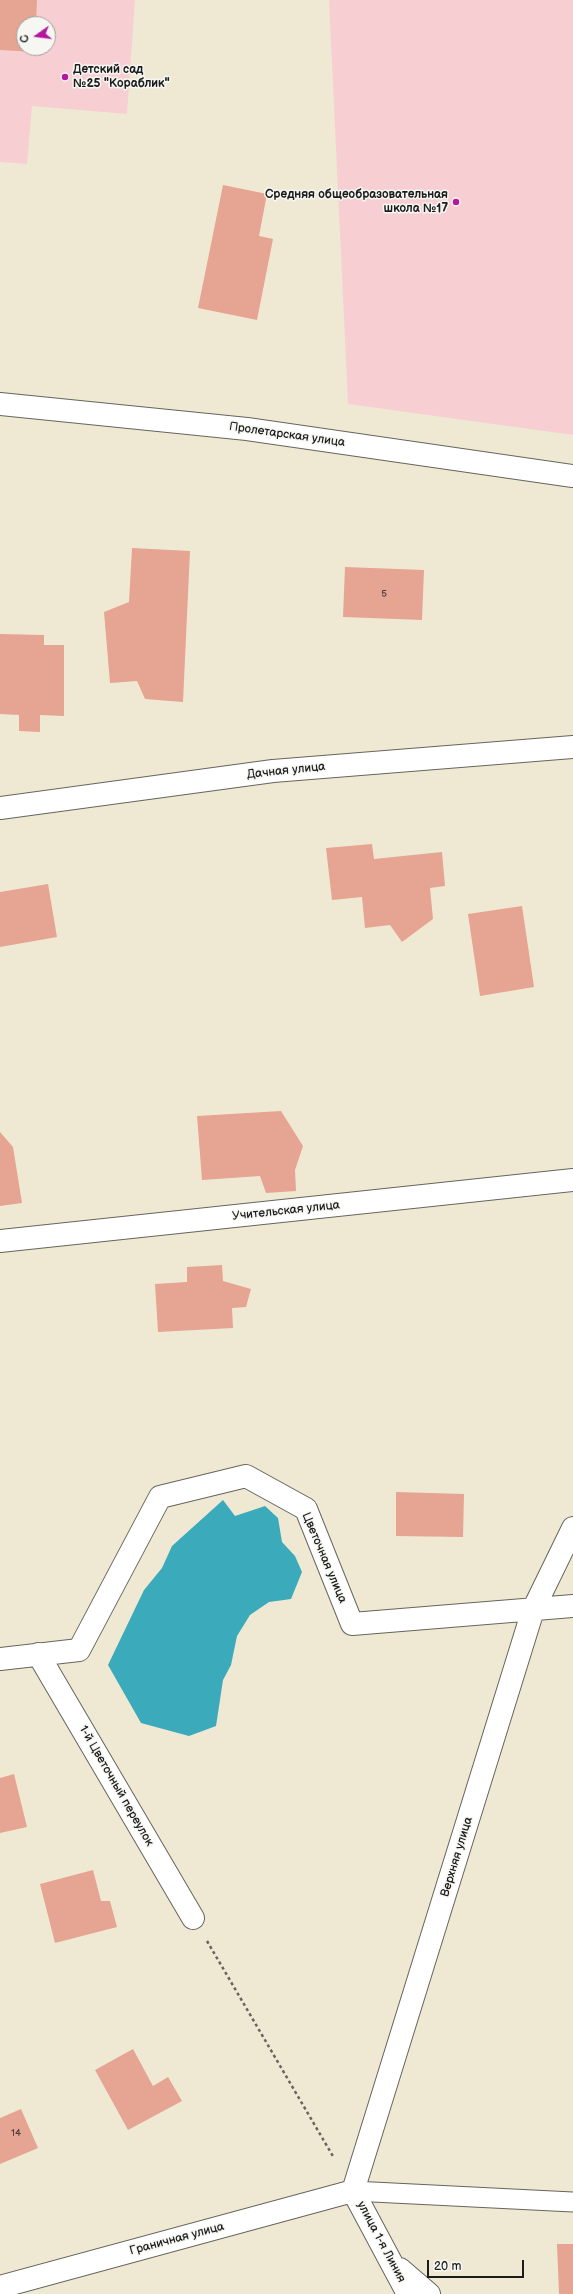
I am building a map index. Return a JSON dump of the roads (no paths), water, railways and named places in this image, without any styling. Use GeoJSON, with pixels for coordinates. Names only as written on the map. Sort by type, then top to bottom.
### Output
{"type":"FeatureCollection","features":[{"type":"Feature","properties":{"kind":"street","name":"Пролетарская улица"},"geometry":{"type":"LineString","coordinates":[[0,404],[247,429],[573,476]]}},
{"type":"Feature","properties":{"kind":"street","name":"Дачная улица"},"geometry":{"type":"LineString","coordinates":[[0,808],[274,771],[573,747]]}},
{"type":"Feature","properties":{"kind":"street","name":"Учительская улица"},"geometry":{"type":"LineString","coordinates":[[0,1241],[573,1180]]}},
{"type":"Feature","properties":{"kind":"street","name":"Цветочная улица"},"geometry":{"type":"LineString","coordinates":[[0,1659],[79,1650],[160,1497],[246,1476],[306,1509],[352,1624],[573,1606]]}},
{"type":"Feature","properties":{"kind":"street","name":"Верхняя улица"},"geometry":{"type":"LineString","coordinates":[[354,2191],[533,1610],[573,1528]]}},
{"type":"Feature","properties":{"kind":"street","name":"1-й Цветочный переулок"},"geometry":{"type":"LineString","coordinates":[[38,1654],[193,1918]]}},
{"type":"Feature","properties":{"kind":"street","name":"улица 1-я Линия"},"geometry":{"type":"LineString","coordinates":[[354,2191],[408,2294]]}},
{"type":"Feature","properties":{"kind":"street","name":"Граничная улица"},"geometry":{"type":"LineString","coordinates":[[0,2287],[354,2191]]}},
{"type":"Feature","properties":{"kind":"street"},"geometry":{"type":"LineString","coordinates":[[389,2258],[429,2294]]}},
{"type":"Feature","properties":{"kind":"lane"},"geometry":{"type":"LineString","coordinates":[[354,2191],[573,2202]]}},
{"type":"Feature","properties":{"kind":"water"},"geometry":{"type":"Polygon","coordinates":[[[223,1500],[235,1516],[265,1506],[278,1518],[282,1542],[295,1556],[302,1572],[291,1599],[269,1602],[250,1615],[237,1636],[231,1665],[223,1680],[216,1726],[189,1736],[141,1723],[108,1665],[144,1590],[162,1568],[172,1546],[223,1500]]]}},
{"type":"Feature","properties":{"kind":"place","name":"Детский сад №25 \"Кораблик\""},"geometry":{"type":"Point","coordinates":[65,77]}},
{"type":"Feature","properties":{"kind":"place","name":"Средняя общеобразовательная школа №17"},"geometry":{"type":"Point","coordinates":[456,202]}}]}
